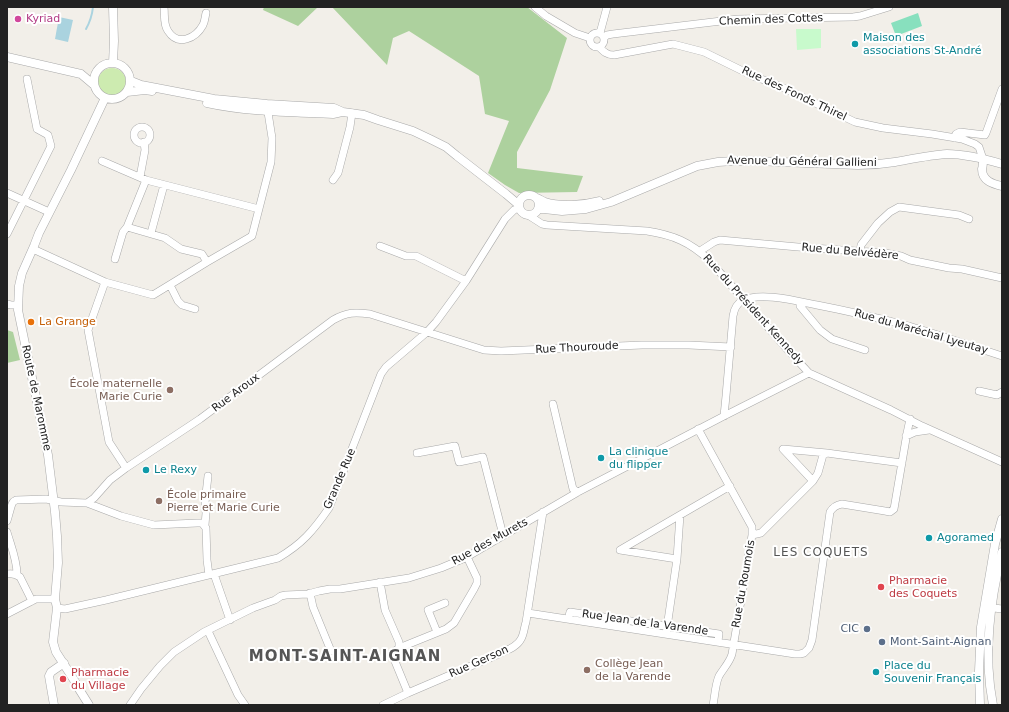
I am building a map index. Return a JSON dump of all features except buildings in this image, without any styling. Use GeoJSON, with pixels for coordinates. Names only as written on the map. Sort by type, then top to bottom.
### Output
{"type":"FeatureCollection","features":[{"type":"Feature","properties":{"kind":"street"},"geometry":{"type":"LineString","coordinates":[[113,7],[113,63]]}},
{"type":"Feature","properties":{"kind":"street"},"geometry":{"type":"LineString","coordinates":[[164,7],[167,31],[172,36],[181,40],[193,36],[198,31],[204,24],[206,13]]}},
{"type":"Feature","properties":{"kind":"street"},"geometry":{"type":"LineString","coordinates":[[535,7],[546,16],[575,33],[590,38]]}},
{"type":"Feature","properties":{"kind":"street"},"geometry":{"type":"LineString","coordinates":[[590,38],[590,42],[593,46],[599,47],[603,45],[604,42],[602,36],[607,7]]}},
{"type":"Feature","properties":{"kind":"street","name":"Chemin des Cottes"},"geometry":{"type":"LineString","coordinates":[[602,36],[738,19],[853,17],[889,7]]}},
{"type":"Feature","properties":{"kind":"street"},"geometry":{"type":"LineString","coordinates":[[590,38],[594,34],[602,36]]}},
{"type":"Feature","properties":{"kind":"street","name":"Rue des Fonds Thirel"},"geometry":{"type":"LineString","coordinates":[[599,47],[604,53],[610,55],[673,44],[704,52],[755,77],[774,83],[856,122],[883,128],[955,138],[970,142],[979,147],[983,159]]}},
{"type":"Feature","properties":{"kind":"street"},"geometry":{"type":"LineString","coordinates":[[7,57],[82,74],[97,71]]}},
{"type":"Feature","properties":{"kind":"street"},"geometry":{"type":"LineString","coordinates":[[82,74],[94,85],[98,93],[110,100],[120,98],[127,92],[131,81],[130,75],[123,66],[118,64],[113,63],[104,65],[97,71],[94,77],[94,85]]}},
{"type":"Feature","properties":{"kind":"street"},"geometry":{"type":"LineString","coordinates":[[7,234],[52,146],[48,135],[38,129],[27,79]]}},
{"type":"Feature","properties":{"kind":"street"},"geometry":{"type":"LineString","coordinates":[[131,81],[242,105],[333,114],[343,112],[352,113],[392,124],[446,147],[520,204],[522,212],[534,214],[538,202],[537,198],[527,195],[520,204]]}},
{"type":"Feature","properties":{"kind":"street"},"geometry":{"type":"LineString","coordinates":[[955,138],[956,134],[960,132],[983,135],[986,133],[1002,89]]}},
{"type":"Feature","properties":{"kind":"street"},"geometry":{"type":"LineString","coordinates":[[127,92],[145,90],[224,107],[242,105]]}},
{"type":"Feature","properties":{"kind":"street","name":"Route de Maromme"},"geometry":{"type":"LineString","coordinates":[[90,705],[56,652],[53,642],[57,608],[54,599],[58,567],[54,500],[47,449],[18,305],[20,278],[39,233],[105,98]]}},
{"type":"Feature","properties":{"kind":"street"},"geometry":{"type":"LineString","coordinates":[[33,249],[105,282],[154,295],[252,236],[270,172],[272,138],[268,107]]}},
{"type":"Feature","properties":{"kind":"street"},"geometry":{"type":"LineString","coordinates":[[333,180],[338,173],[350,127],[352,113]]}},
{"type":"Feature","properties":{"kind":"street"},"geometry":{"type":"LineString","coordinates":[[115,259],[123,232],[127,227],[143,179],[146,150],[144,142]]}},
{"type":"Feature","properties":{"kind":"street","name":"Avenue du Général Gallieni"},"geometry":{"type":"LineString","coordinates":[[537,198],[546,202],[557,204],[594,202],[607,199],[697,166],[718,162],[734,161],[858,165],[894,162],[943,154],[983,159],[1002,164]]}},
{"type":"Feature","properties":{"kind":"street"},"geometry":{"type":"LineString","coordinates":[[983,159],[983,172],[986,179],[992,183],[1002,186]]}},
{"type":"Feature","properties":{"kind":"street"},"geometry":{"type":"LineString","coordinates":[[102,161],[143,179],[259,209]]}},
{"type":"Feature","properties":{"kind":"street","name":"Avenue du Général Gallieni"},"geometry":{"type":"LineString","coordinates":[[534,214],[586,209],[611,202],[665,180],[675,174]]}},
{"type":"Feature","properties":{"kind":"street"},"geometry":{"type":"LineString","coordinates":[[151,233],[164,185]]}},
{"type":"Feature","properties":{"kind":"street"},"geometry":{"type":"LineString","coordinates":[[7,193],[49,212]]}},
{"type":"Feature","properties":{"kind":"street","name":"Grande Rue"},"geometry":{"type":"LineString","coordinates":[[57,608],[65,608],[100,601],[278,558],[298,545],[317,526],[329,508],[381,374],[386,367],[436,322],[466,281],[505,219],[520,204]]}},
{"type":"Feature","properties":{"kind":"street"},"geometry":{"type":"LineString","coordinates":[[860,252],[861,245],[878,223],[890,212],[899,208],[959,215],[969,218]]}},
{"type":"Feature","properties":{"kind":"street","name":"Rue du Président Kennedy"},"geometry":{"type":"LineString","coordinates":[[534,214],[542,224],[551,226],[647,231],[663,234],[689,244],[700,251],[709,260],[809,372],[910,419],[930,430],[1002,462]]}},
{"type":"Feature","properties":{"kind":"street"},"geometry":{"type":"LineString","coordinates":[[127,227],[165,238],[181,249],[202,254],[207,262]]}},
{"type":"Feature","properties":{"kind":"street","name":"Rue du Belvédère"},"geometry":{"type":"LineString","coordinates":[[700,251],[720,240],[884,253],[901,256],[910,260],[1002,278]]}},
{"type":"Feature","properties":{"kind":"street"},"geometry":{"type":"LineString","coordinates":[[380,246],[406,256],[416,256],[466,281]]}},
{"type":"Feature","properties":{"kind":"street"},"geometry":{"type":"LineString","coordinates":[[105,282],[88,330],[109,442],[126,468]]}},
{"type":"Feature","properties":{"kind":"street"},"geometry":{"type":"LineString","coordinates":[[170,285],[178,301],[182,305],[195,309]]}},
{"type":"Feature","properties":{"kind":"street","name":"Rue du Maréchal Lyeutay"},"geometry":{"type":"LineString","coordinates":[[744,300],[757,296],[764,296],[856,313],[910,327],[1002,356]]}},
{"type":"Feature","properties":{"kind":"street"},"geometry":{"type":"LineString","coordinates":[[724,416],[732,322],[735,306],[740,301],[744,300]]}},
{"type":"Feature","properties":{"kind":"street"},"geometry":{"type":"LineString","coordinates":[[800,302],[800,306],[820,330],[832,339],[865,350]]}},
{"type":"Feature","properties":{"kind":"street"},"geometry":{"type":"LineString","coordinates":[[7,304],[18,305]]}},
{"type":"Feature","properties":{"kind":"street","name":"Rue Aroux"},"geometry":{"type":"LineString","coordinates":[[87,503],[94,498],[110,480],[126,468],[200,419],[340,316],[347,313],[370,314],[426,332]]}},
{"type":"Feature","properties":{"kind":"street","name":"Rue Thouroude"},"geometry":{"type":"LineString","coordinates":[[426,332],[484,350],[501,351],[642,345],[731,347]]}},
{"type":"Feature","properties":{"kind":"street","name":"Rue des Murets"},"geometry":{"type":"LineString","coordinates":[[130,705],[140,689],[174,652],[196,637],[253,608],[286,595],[308,594],[330,589],[340,589],[409,578],[441,568],[467,557],[578,492],[809,372]]}},
{"type":"Feature","properties":{"kind":"street"},"geometry":{"type":"LineString","coordinates":[[979,391],[997,395],[1002,392]]}},
{"type":"Feature","properties":{"kind":"street"},"geometry":{"type":"LineString","coordinates":[[553,404],[573,489],[578,492]]}},
{"type":"Feature","properties":{"kind":"street"},"geometry":{"type":"LineString","coordinates":[[813,481],[783,449],[902,463],[910,419]]}},
{"type":"Feature","properties":{"kind":"street"},"geometry":{"type":"LineString","coordinates":[[698,429],[752,527],[752,535]]}},
{"type":"Feature","properties":{"kind":"street"},"geometry":{"type":"LineString","coordinates":[[906,436],[915,432],[930,430]]}},
{"type":"Feature","properties":{"kind":"street"},"geometry":{"type":"LineString","coordinates":[[417,452],[455,446],[459,462],[483,456],[503,535]]}},
{"type":"Feature","properties":{"kind":"street","name":"Rue du Roumois"},"geometry":{"type":"LineString","coordinates":[[713,705],[716,684],[732,657],[752,535],[761,533],[813,481],[818,473],[823,455],[827,453]]}},
{"type":"Feature","properties":{"kind":"street","name":"Rue Jean de la Varende"},"geometry":{"type":"LineString","coordinates":[[528,613],[666,630],[718,642],[800,654],[809,648],[812,640],[830,512],[835,506],[842,504],[890,512],[894,509],[902,463]]}},
{"type":"Feature","properties":{"kind":"street"},"geometry":{"type":"LineString","coordinates":[[208,476],[205,525],[207,560],[211,575],[230,620]]}},
{"type":"Feature","properties":{"kind":"street"},"geometry":{"type":"LineString","coordinates":[[677,559],[620,550],[730,486]]}},
{"type":"Feature","properties":{"kind":"street"},"geometry":{"type":"LineString","coordinates":[[7,521],[11,513],[12,504],[16,500],[46,499],[61,502],[87,503],[121,516],[154,525],[197,523],[202,523],[205,525]]}},
{"type":"Feature","properties":{"kind":"street","name":"Rue Gerson"},"geometry":{"type":"LineString","coordinates":[[383,705],[518,644],[522,638],[528,613],[543,512]]}},
{"type":"Feature","properties":{"kind":"street"},"geometry":{"type":"LineString","coordinates":[[666,630],[677,559],[680,515]]}},
{"type":"Feature","properties":{"kind":"street"},"geometry":{"type":"LineString","coordinates":[[993,705],[989,686],[988,607],[995,544],[1002,519]]}},
{"type":"Feature","properties":{"kind":"street"},"geometry":{"type":"LineString","coordinates":[[7,532],[14,554],[17,574],[32,601]]}},
{"type":"Feature","properties":{"kind":"street"},"geometry":{"type":"LineString","coordinates":[[980,705],[979,671],[981,627],[996,580],[1002,552]]}},
{"type":"Feature","properties":{"kind":"street"},"geometry":{"type":"LineString","coordinates":[[408,693],[392,653],[399,648],[446,629],[454,624],[477,583],[477,578],[467,557]]}},
{"type":"Feature","properties":{"kind":"street"},"geometry":{"type":"LineString","coordinates":[[7,574],[17,574]]}},
{"type":"Feature","properties":{"kind":"street"},"geometry":{"type":"LineString","coordinates":[[380,582],[385,610],[399,642],[399,648]]}},
{"type":"Feature","properties":{"kind":"street"},"geometry":{"type":"LineString","coordinates":[[310,593],[313,607],[331,651]]}},
{"type":"Feature","properties":{"kind":"street"},"geometry":{"type":"LineString","coordinates":[[7,614],[36,599],[54,599]]}},
{"type":"Feature","properties":{"kind":"street"},"geometry":{"type":"LineString","coordinates":[[437,632],[428,610],[445,603]]}},
{"type":"Feature","properties":{"kind":"street"},"geometry":{"type":"LineString","coordinates":[[988,607],[1002,609]]}},
{"type":"Feature","properties":{"kind":"street"},"geometry":{"type":"LineString","coordinates":[[208,631],[238,696],[245,705]]}},
{"type":"Feature","properties":{"kind":"street"},"geometry":{"type":"LineString","coordinates":[[54,705],[49,676],[52,670],[64,663]]}},
{"type":"Feature","properties":{"kind":"green space"},"geometry":{"type":"Polygon","coordinates":[[[264,7],[318,7],[298,26],[263,10],[264,7]]]}},
{"type":"Feature","properties":{"kind":"green space"},"geometry":{"type":"Polygon","coordinates":[[[332,7],[527,7],[567,38],[550,90],[517,152],[517,168],[583,176],[577,192],[519,193],[488,173],[509,121],[485,114],[479,76],[409,31],[393,38],[387,65],[332,7]]]}},
{"type":"Feature","properties":{"kind":"green space"},"geometry":{"type":"Polygon","coordinates":[[[918,13],[922,26],[896,36],[891,23],[918,13]]]}},
{"type":"Feature","properties":{"kind":"green space"},"geometry":{"type":"Polygon","coordinates":[[[796,29],[821,29],[821,48],[797,50],[796,29]]]}},
{"type":"Feature","properties":{"kind":"green space"},"geometry":{"type":"Polygon","coordinates":[[[112,68],[122,72],[126,82],[122,92],[112,96],[102,92],[98,82],[102,72],[112,68]]]}},
{"type":"Feature","properties":{"kind":"green space"},"geometry":{"type":"Polygon","coordinates":[[[7,330],[13,332],[20,360],[7,363],[7,330]]]}},
{"type":"Feature","properties":{"kind":"water"},"geometry":{"type":"Polygon","coordinates":[[[59,17],[73,20],[68,42],[55,39],[59,17]]]}},
{"type":"Feature","properties":{"kind":"waterway"},"geometry":{"type":"LineString","coordinates":[[86,29],[91,19],[93,7]]}},
{"type":"Feature","properties":{"kind":"place","name":"Kyriad"},"geometry":{"type":"Point","coordinates":[18,19]}},
{"type":"Feature","properties":{"kind":"place","name":"Maison des associations St-André"},"geometry":{"type":"Point","coordinates":[855,44]}},
{"type":"Feature","properties":{"kind":"place","name":"La Grange"},"geometry":{"type":"Point","coordinates":[31,322]}},
{"type":"Feature","properties":{"kind":"place","name":"École maternelle Marie Curie"},"geometry":{"type":"Point","coordinates":[170,390]}},
{"type":"Feature","properties":{"kind":"place","name":"La clinique du flipper"},"geometry":{"type":"Point","coordinates":[601,458]}},
{"type":"Feature","properties":{"kind":"place","name":"Le Rexy"},"geometry":{"type":"Point","coordinates":[146,470]}},
{"type":"Feature","properties":{"kind":"place","name":"École primaire Pierre et Marie Curie"},"geometry":{"type":"Point","coordinates":[159,501]}},
{"type":"Feature","properties":{"kind":"place","name":"Agoramed"},"geometry":{"type":"Point","coordinates":[929,538]}},
{"type":"Feature","properties":{"kind":"place","name":"Pharmacie des Coquets"},"geometry":{"type":"Point","coordinates":[881,587]}},
{"type":"Feature","properties":{"kind":"place","name":"CIC"},"geometry":{"type":"Point","coordinates":[867,629]}},
{"type":"Feature","properties":{"kind":"place","name":"Mont-Saint-Aignan"},"geometry":{"type":"Point","coordinates":[882,642]}},
{"type":"Feature","properties":{"kind":"place","name":"Collège Jean de la Varende"},"geometry":{"type":"Point","coordinates":[587,670]}},
{"type":"Feature","properties":{"kind":"place","name":"Place du Souvenir Français"},"geometry":{"type":"Point","coordinates":[876,672]}},
{"type":"Feature","properties":{"kind":"place","name":"Pharmacie du Village"},"geometry":{"type":"Point","coordinates":[63,679]}},
{"type":"Feature","properties":{"kind":"district","name":"LES COQUETS"},"geometry":{"type":"Point","coordinates":[821,553]}},
{"type":"Feature","properties":{"kind":"district","name":"MONT-SAINT-AIGNAN"},"geometry":{"type":"Point","coordinates":[345,657]}}]}
